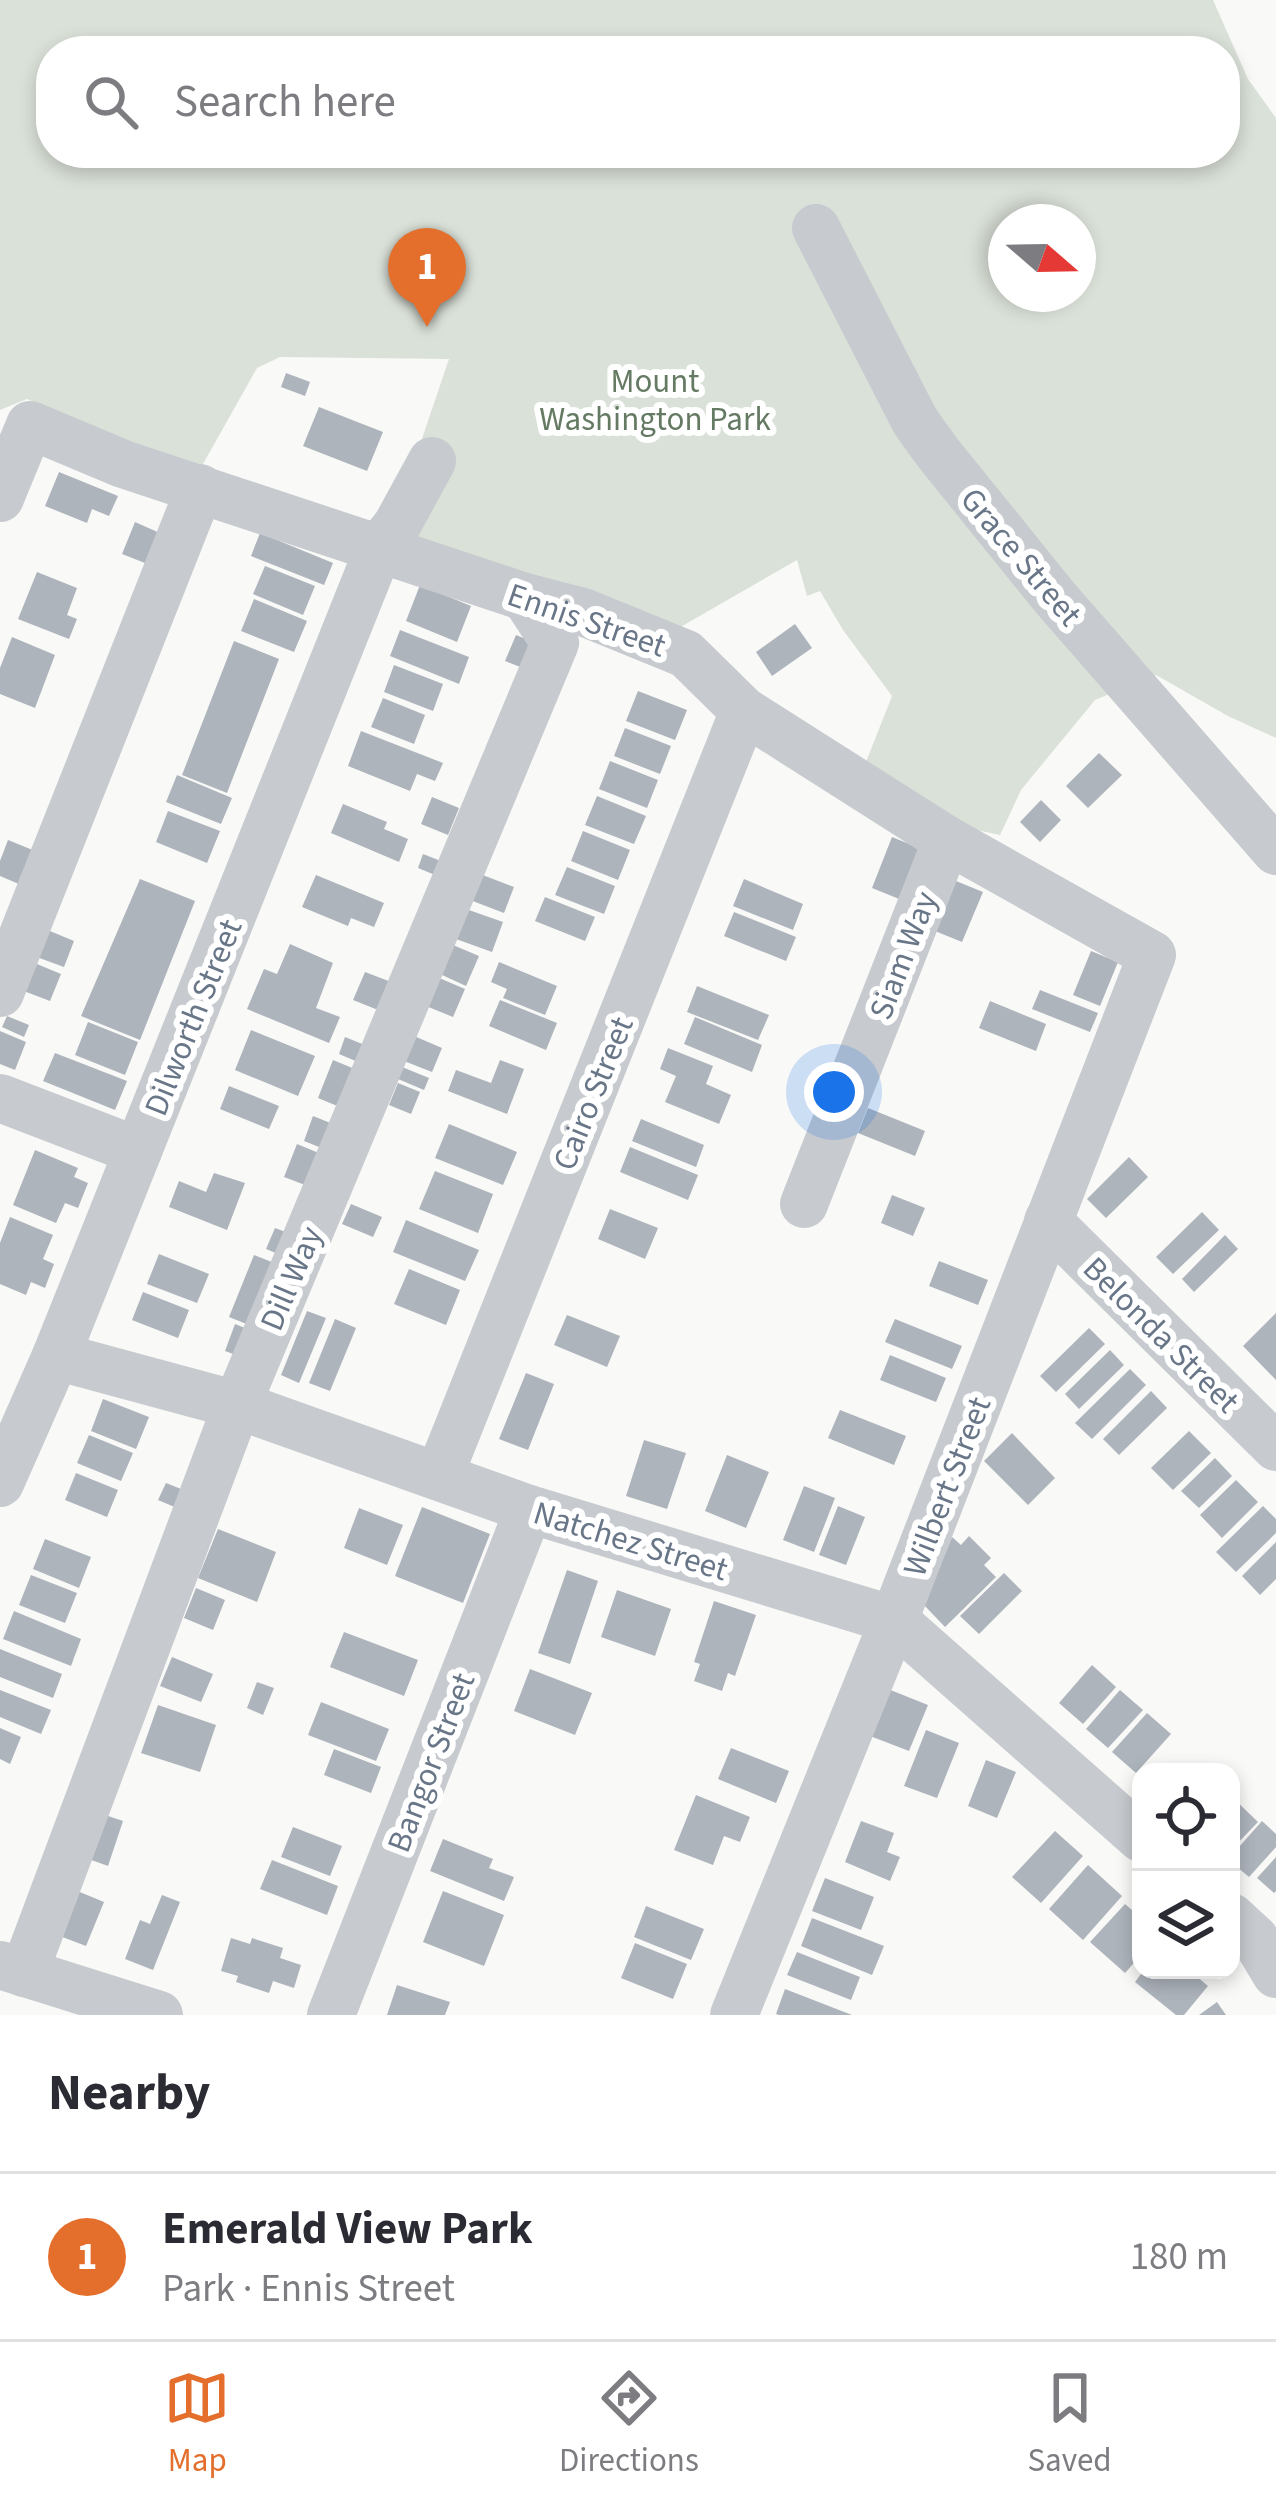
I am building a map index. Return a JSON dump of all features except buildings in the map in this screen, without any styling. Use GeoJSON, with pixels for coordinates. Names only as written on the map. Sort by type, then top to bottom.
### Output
{"type":"FeatureCollection","features":[{"type":"Feature","properties":{"kind":"street","name":"Grace Street"},"geometry":{"type":"LineString","coordinates":[[816,228],[915,422],[1056,599],[1276,850]]}},
{"type":"Feature","properties":{"kind":"street","name":"Ennis Street"},"geometry":{"type":"LineString","coordinates":[[0,498],[30,425],[123,464],[583,612],[686,655],[744,711],[946,840],[1151,955]]}},
{"type":"Feature","properties":{"kind":"street","name":"Dilworth Street"},"geometry":{"type":"LineString","coordinates":[[0,1483],[56,1356],[379,548],[432,461]]}},
{"type":"Feature","properties":{"kind":"street"},"geometry":{"type":"LineString","coordinates":[[0,993],[200,488]]}},
{"type":"Feature","properties":{"kind":"street","name":"Dill Way"},"geometry":{"type":"LineString","coordinates":[[12,1969],[237,1405],[555,644],[525,596]]}},
{"type":"Feature","properties":{"kind":"street","name":"Cairo Street"},"geometry":{"type":"LineString","coordinates":[[439,1476],[744,711]]}},
{"type":"Feature","properties":{"kind":"street","name":"Siam Way"},"geometry":{"type":"LineString","coordinates":[[804,1204],[946,840]]}},
{"type":"Feature","properties":{"kind":"street","name":"Wilbert Street"},"geometry":{"type":"LineString","coordinates":[[734,2015],[894,1620],[1151,955]]}},
{"type":"Feature","properties":{"kind":"street"},"geometry":{"type":"LineString","coordinates":[[0,1098],[138,1151]]}},
{"type":"Feature","properties":{"kind":"street","name":"Belonda Street"},"geometry":{"type":"LineString","coordinates":[[1048,1220],[1276,1447]]}},
{"type":"Feature","properties":{"kind":"street","name":"Natchez Street"},"geometry":{"type":"LineString","coordinates":[[56,1356],[237,1405],[529,1509],[894,1620],[1132,1830]]}},
{"type":"Feature","properties":{"kind":"street","name":"Bangor Street"},"geometry":{"type":"LineString","coordinates":[[331,2015],[529,1509]]}},
{"type":"Feature","properties":{"kind":"street"},"geometry":{"type":"LineString","coordinates":[[1240,1925],[1255,1939],[1276,1974]]}},
{"type":"Feature","properties":{"kind":"street"},"geometry":{"type":"LineString","coordinates":[[12,1969],[159,2015]]}},
{"type":"Feature","properties":{"kind":"green space","name":"Mount Washington Park"},"geometry":{"type":"Polygon","coordinates":[[[0,0],[1213,0],[1229,36],[36,36],[36,168],[1240,168],[1240,61],[1276,118],[1276,738],[1156,675],[1095,700],[1021,790],[1000,835],[953,825],[864,767],[892,696],[820,591],[807,596],[797,560],[670,633],[391,530],[449,359],[280,357],[257,368],[199,471],[27,399],[0,410],[0,0]]]}},
{"type":"Feature","properties":{"kind":"place","name":"Emerald View Park"},"geometry":{"type":"Point","coordinates":[427,327]}}]}
